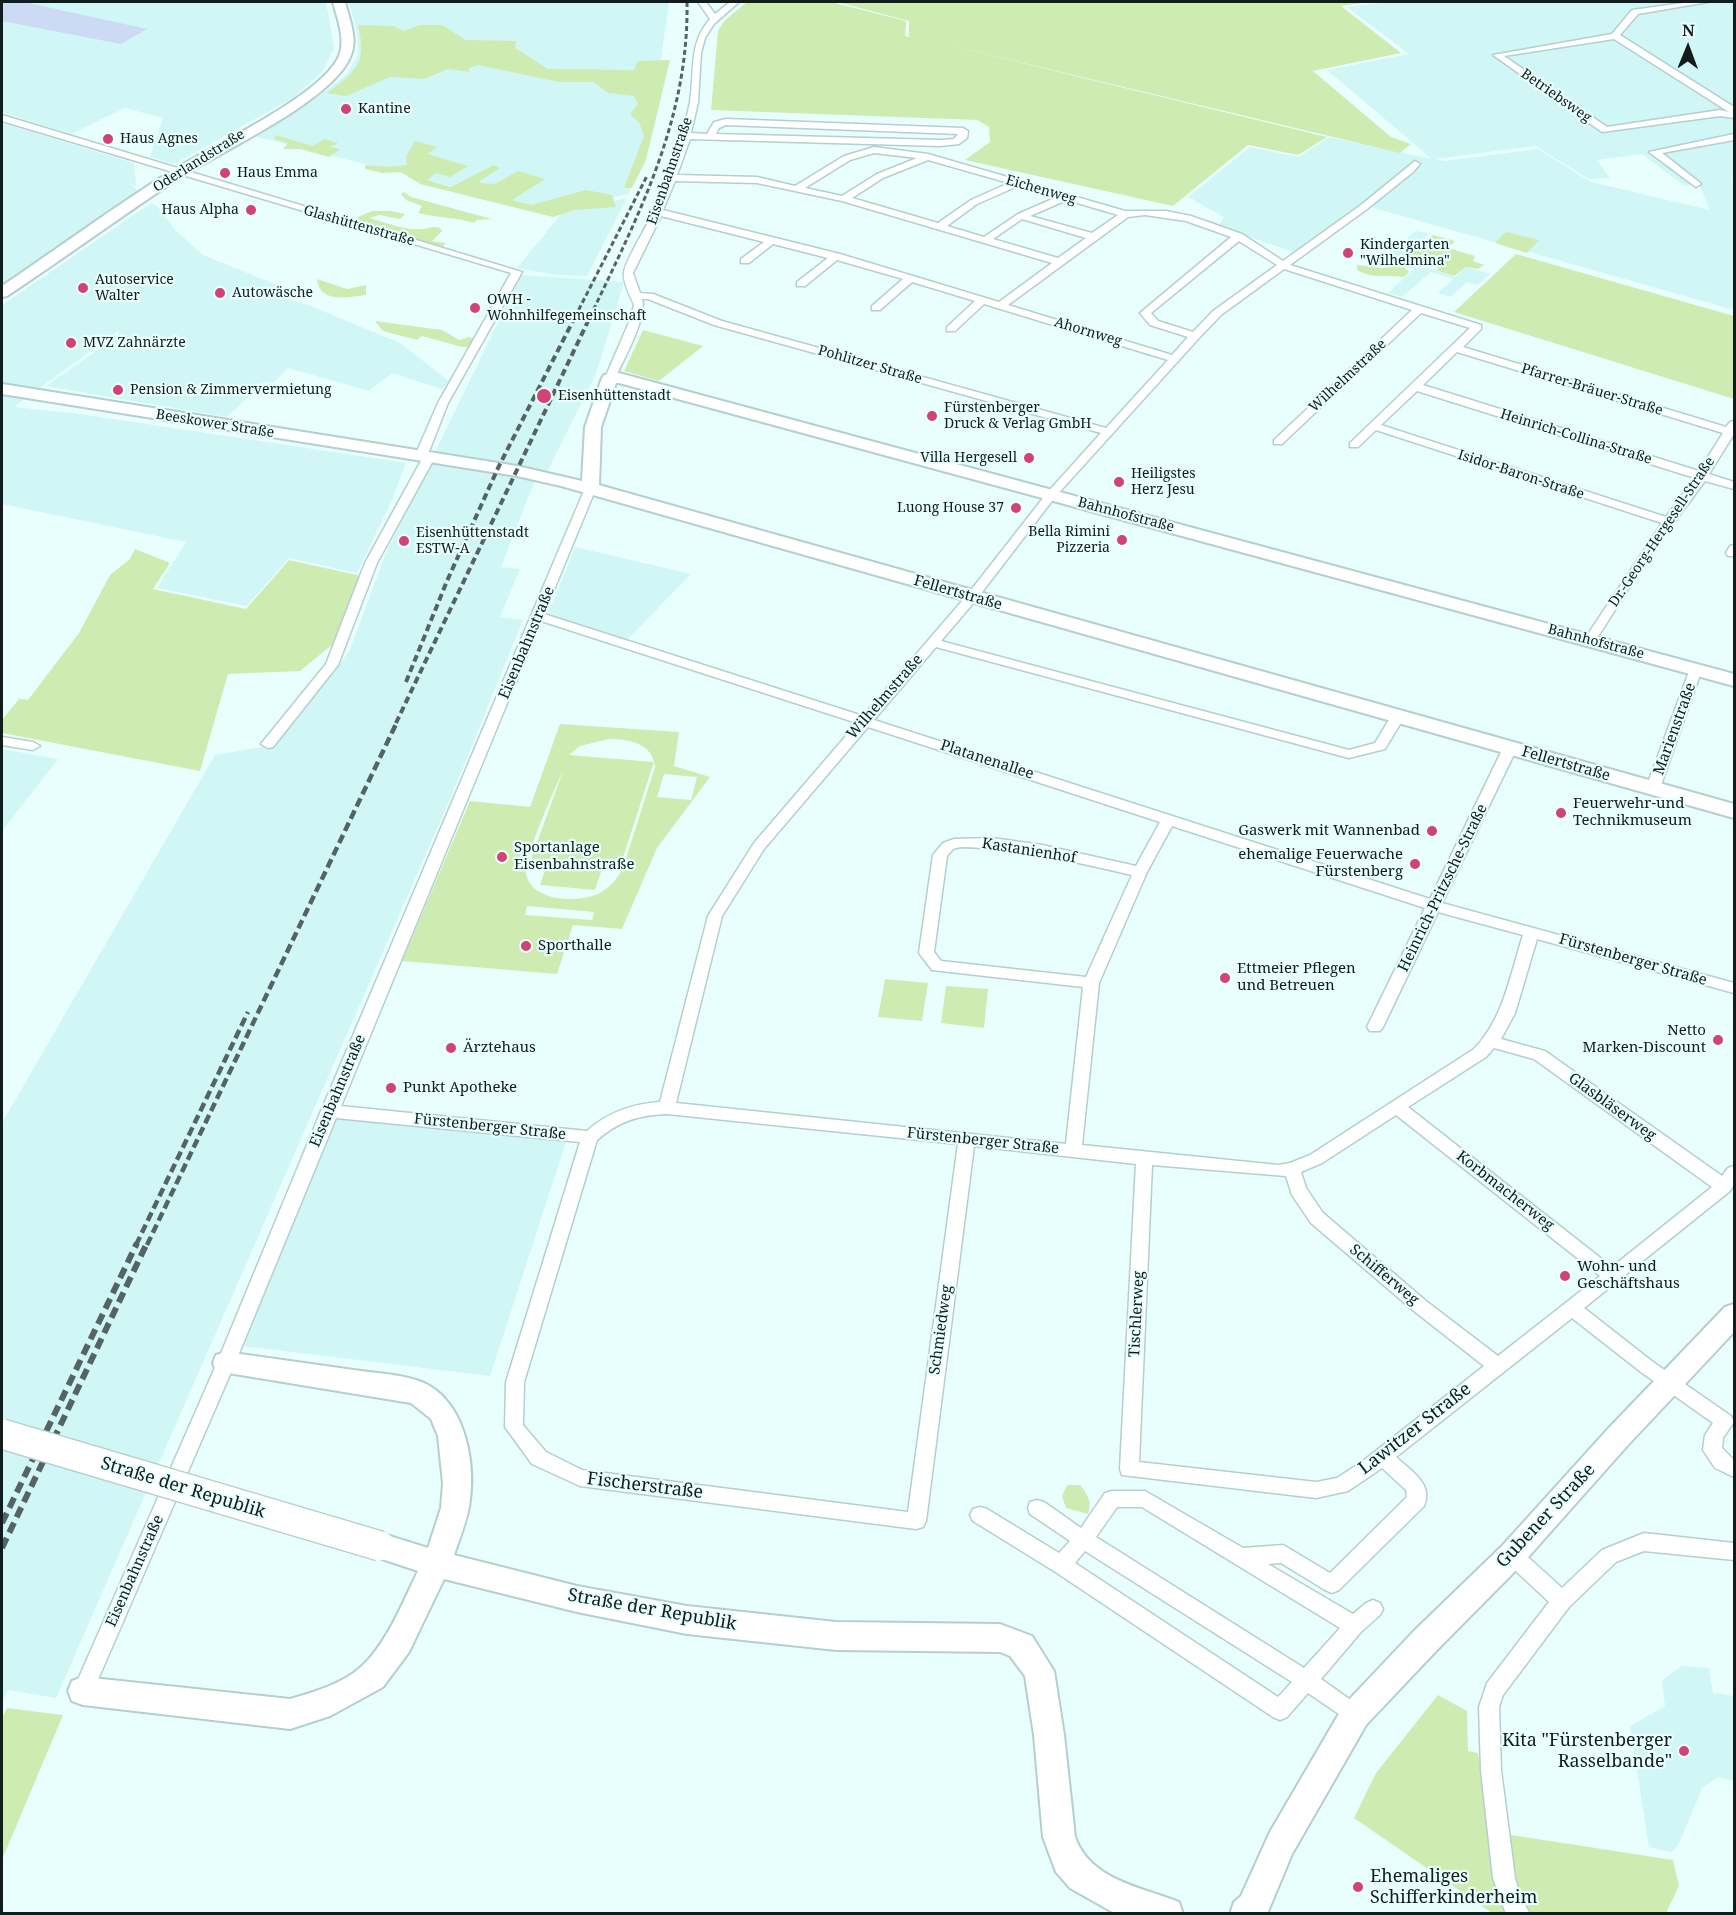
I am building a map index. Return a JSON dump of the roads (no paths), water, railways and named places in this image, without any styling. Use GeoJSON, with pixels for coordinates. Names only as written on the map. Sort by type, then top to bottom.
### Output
{"type":"FeatureCollection","features":[{"type":"Feature","properties":{"kind":"street","name":"Oderlandstraße"},"geometry":{"type":"LineString","coordinates":[[2,293],[179,172],[306,98],[327,81],[345,56],[348,41],[339,2]]}},
{"type":"Feature","properties":{"kind":"street"},"geometry":{"type":"LineString","coordinates":[[702,2],[714,19]]}},
{"type":"Feature","properties":{"kind":"street","name":"Eisenbahnstraße"},"geometry":{"type":"LineString","coordinates":[[610,378],[635,320],[639,305],[634,296],[628,273],[658,212],[685,136],[694,101],[700,41],[714,19],[735,2]]}},
{"type":"Feature","properties":{"kind":"street"},"geometry":{"type":"LineString","coordinates":[[1615,36],[1635,12],[1704,2]]}},
{"type":"Feature","properties":{"kind":"street","name":"Betriebsweg"},"geometry":{"type":"LineString","coordinates":[[1615,36],[1734,113],[1720,113],[1605,130],[1497,55],[1615,36]]}},
{"type":"Feature","properties":{"kind":"street","name":"Glashüttenstraße"},"geometry":{"type":"LineString","coordinates":[[2,118],[517,272],[509,291],[443,403],[425,457]]}},
{"type":"Feature","properties":{"kind":"street"},"geometry":{"type":"LineString","coordinates":[[685,136],[711,137],[815,140],[940,143],[956,142],[962,138],[963,131],[717,123],[711,137]]}},
{"type":"Feature","properties":{"kind":"street"},"geometry":{"type":"LineString","coordinates":[[815,140],[818,125]]}},
{"type":"Feature","properties":{"kind":"street"},"geometry":{"type":"LineString","coordinates":[[1696,184],[1654,152],[1734,137]]}},
{"type":"Feature","properties":{"kind":"street","name":"Eichenweg"},"geometry":{"type":"LineString","coordinates":[[796,189],[847,158],[874,150],[928,157],[1125,214],[1157,212],[1239,236],[1265,250],[1284,266]]}},
{"type":"Feature","properties":{"kind":"street"},"geometry":{"type":"LineString","coordinates":[[844,199],[880,176],[928,157]]}},
{"type":"Feature","properties":{"kind":"street","name":"Wilhelmstraße"},"geometry":{"type":"LineString","coordinates":[[667,1108],[715,916],[759,846],[972,597],[1051,495],[1194,336],[1217,314],[1364,207],[1415,164]]}},
{"type":"Feature","properties":{"kind":"street"},"geometry":{"type":"LineString","coordinates":[[670,180],[757,180],[844,199],[1060,262]]}},
{"type":"Feature","properties":{"kind":"street"},"geometry":{"type":"LineString","coordinates":[[940,226],[974,202],[1017,183]]}},
{"type":"Feature","properties":{"kind":"street"},"geometry":{"type":"LineString","coordinates":[[986,240],[1021,216],[1066,196]]}},
{"type":"Feature","properties":{"kind":"street","name":"Ahornweg"},"geometry":{"type":"LineString","coordinates":[[658,212],[836,256],[1176,358]]}},
{"type":"Feature","properties":{"kind":"street"},"geometry":{"type":"LineString","coordinates":[[1000,305],[1125,214]]}},
{"type":"Feature","properties":{"kind":"street"},"geometry":{"type":"LineString","coordinates":[[1021,216],[1094,237]]}},
{"type":"Feature","properties":{"kind":"street"},"geometry":{"type":"LineString","coordinates":[[1194,336],[1154,323],[1145,313],[1239,236]]}},
{"type":"Feature","properties":{"kind":"street"},"geometry":{"type":"LineString","coordinates":[[745,261],[772,240]]}},
{"type":"Feature","properties":{"kind":"street"},"geometry":{"type":"LineString","coordinates":[[801,284],[836,256]]}},
{"type":"Feature","properties":{"kind":"street"},"geometry":{"type":"LineString","coordinates":[[1284,266],[1477,327],[1354,445]]}},
{"type":"Feature","properties":{"kind":"street"},"geometry":{"type":"LineString","coordinates":[[876,308],[911,278]]}},
{"type":"Feature","properties":{"kind":"street","name":"Pohlitzer Straße"},"geometry":{"type":"LineString","coordinates":[[634,296],[649,296],[718,322],[1108,432]]}},
{"type":"Feature","properties":{"kind":"street"},"geometry":{"type":"LineString","coordinates":[[951,329],[983,300]]}},
{"type":"Feature","properties":{"kind":"street","name":"Wilhelmstraße"},"geometry":{"type":"LineString","coordinates":[[1278,442],[1418,310]]}},
{"type":"Feature","properties":{"kind":"street","name":"Pfarrer-Bräuer-Straße"},"geometry":{"type":"LineString","coordinates":[[1455,348],[1732,428]]}},
{"type":"Feature","properties":{"kind":"street"},"geometry":{"type":"LineString","coordinates":[[591,480],[593,427],[610,378]]}},
{"type":"Feature","properties":{"kind":"street","name":"Bahnhofstraße"},"geometry":{"type":"LineString","coordinates":[[610,378],[631,380],[1734,680]]}},
{"type":"Feature","properties":{"kind":"street","name":"Heinrich-Collina-Straße"},"geometry":{"type":"LineString","coordinates":[[1417,387],[1734,486]]}},
{"type":"Feature","properties":{"kind":"street","name":"Beeskower Straße"},"geometry":{"type":"LineString","coordinates":[[2,389],[517,471]]}},
{"type":"Feature","properties":{"kind":"street","name":"Isidor-Baron-Straße"},"geometry":{"type":"LineString","coordinates":[[1374,426],[1668,522]]}},
{"type":"Feature","properties":{"kind":"street","name":"Dr.-Georg-Hergesell-Straße"},"geometry":{"type":"LineString","coordinates":[[1590,640],[1732,428]]}},
{"type":"Feature","properties":{"kind":"street"},"geometry":{"type":"LineString","coordinates":[[268,744],[332,665],[371,563],[425,457]]}},
{"type":"Feature","properties":{"kind":"street","name":"Fellertstraße"},"geometry":{"type":"LineString","coordinates":[[517,471],[564,481],[591,480],[972,597],[1734,811]]}},
{"type":"Feature","properties":{"kind":"street","name":"Eisenbahnstraße"},"geometry":{"type":"LineString","coordinates":[[83,1691],[226,1363],[329,1111],[538,616],[591,480]]}},
{"type":"Feature","properties":{"kind":"street","name":"Platanenallee"},"geometry":{"type":"LineString","coordinates":[[538,616],[1435,906]]}},
{"type":"Feature","properties":{"kind":"street"},"geometry":{"type":"LineString","coordinates":[[932,642],[1349,754],[1380,747],[1398,716]]}},
{"type":"Feature","properties":{"kind":"street","name":"Marienstraße"},"geometry":{"type":"LineString","coordinates":[[1653,788],[1696,669]]}},
{"type":"Feature","properties":{"kind":"street"},"geometry":{"type":"LineString","coordinates":[[2,741],[33,746]]}},
{"type":"Feature","properties":{"kind":"street","name":"Heinrich-Pritzsche-Straße"},"geometry":{"type":"LineString","coordinates":[[1375,1028],[1510,748]]}},
{"type":"Feature","properties":{"kind":"street"},"geometry":{"type":"LineString","coordinates":[[1073,1151],[1091,983],[1140,872],[1168,820]]}},
{"type":"Feature","properties":{"kind":"street","name":"Kastanienhof"},"geometry":{"type":"LineString","coordinates":[[1091,983],[936,966],[926,953],[940,855],[948,846],[959,842],[993,843],[1042,850],[1140,872]]}},
{"type":"Feature","properties":{"kind":"street","name":"Fürstenberger Straße"},"geometry":{"type":"LineString","coordinates":[[1435,906],[1734,988]]}},
{"type":"Feature","properties":{"kind":"street","name":"Fürstenberger Straße"},"geometry":{"type":"LineString","coordinates":[[329,1111],[590,1137],[606,1122],[629,1112],[646,1108],[667,1108],[1144,1160],[1278,1171],[1292,1169],[1316,1159],[1480,1053],[1492,1042],[1502,1024],[1532,931]]}},
{"type":"Feature","properties":{"kind":"street","name":"Glasbläserweg"},"geometry":{"type":"LineString","coordinates":[[1492,1042],[1539,1055],[1729,1179]]}},
{"type":"Feature","properties":{"kind":"street","name":"Korbmacherweg"},"geometry":{"type":"LineString","coordinates":[[1396,1106],[1613,1276]]}},
{"type":"Feature","properties":{"kind":"street","name":"Fischerstraße"},"geometry":{"type":"LineString","coordinates":[[590,1137],[515,1382],[514,1427],[539,1458],[580,1478],[916,1521]]}},
{"type":"Feature","properties":{"kind":"street","name":"Schmiedweg"},"geometry":{"type":"LineString","coordinates":[[916,1521],[967,1139]]}},
{"type":"Feature","properties":{"kind":"street","name":"Tischlerweg"},"geometry":{"type":"LineString","coordinates":[[1129,1469],[1144,1160]]}},
{"type":"Feature","properties":{"kind":"street","name":"Schifferweg"},"geometry":{"type":"LineString","coordinates":[[1292,1169],[1298,1190],[1317,1218],[1420,1306],[1497,1366]]}},
{"type":"Feature","properties":{"kind":"street","name":"Lawitzer Straße"},"geometry":{"type":"LineString","coordinates":[[1129,1469],[1316,1490],[1341,1485],[1383,1457],[1573,1309],[1729,1179]]}},
{"type":"Feature","properties":{"kind":"street"},"geometry":{"type":"LineString","coordinates":[[1573,1309],[1671,1384],[1730,1417],[1714,1435],[1712,1450],[1722,1462],[1734,1469]]}},
{"type":"Feature","properties":{"kind":"street","name":"Gubener Straße"},"geometry":{"type":"LineString","coordinates":[[1246,1914],[1253,1908],[1281,1843],[1355,1715],[1431,1634],[1512,1555],[1617,1438],[1671,1384],[1734,1315]]}},
{"type":"Feature","properties":{"kind":"street"},"geometry":{"type":"LineString","coordinates":[[83,1691],[291,1714],[330,1702],[372,1677],[398,1642],[437,1563],[455,1508],[457,1483],[452,1436],[441,1411],[418,1393],[385,1386],[226,1363]]}},
{"type":"Feature","properties":{"kind":"street","name":"Straße der Republik"},"geometry":{"type":"LineString","coordinates":[[2,1434],[437,1563],[576,1599],[687,1620],[836,1636],[1000,1638],[1021,1646],[1039,1671],[1049,1735],[1059,1837],[1067,1861],[1081,1877],[1128,1902],[1167,1914]]}},
{"type":"Feature","properties":{"kind":"street"},"geometry":{"type":"LineString","coordinates":[[1240,1557],[1283,1554],[1332,1584],[1417,1500],[1415,1486],[1383,1457]]}},
{"type":"Feature","properties":{"kind":"street"},"geometry":{"type":"LineString","coordinates":[[1061,1565],[1083,1540],[1112,1499],[1145,1499],[1354,1626]]}},
{"type":"Feature","properties":{"kind":"street"},"geometry":{"type":"LineString","coordinates":[[1037,1508],[1083,1540],[1307,1679],[1355,1715]]}},
{"type":"Feature","properties":{"kind":"street"},"geometry":{"type":"LineString","coordinates":[[980,1515],[1061,1565],[1280,1710],[1354,1626],[1373,1609]]}},
{"type":"Feature","properties":{"kind":"street"},"geometry":{"type":"LineString","coordinates":[[1519,1914],[1511,1901],[1504,1878],[1491,1770],[1489,1707],[1494,1690],[1512,1663],[1562,1601],[1609,1556],[1644,1542],[1734,1552]]}},
{"type":"Feature","properties":{"kind":"street"},"geometry":{"type":"LineString","coordinates":[[1512,1555],[1562,1601]]}},
{"type":"Feature","properties":{"kind":"railway"},"geometry":{"type":"LineString","coordinates":[[590,317],[626,241],[658,165],[680,86],[687,2]]}},
{"type":"Feature","properties":{"kind":"railway"},"geometry":{"type":"LineString","coordinates":[[575,317],[647,176]]}},
{"type":"Feature","properties":{"kind":"railway"},"geometry":{"type":"LineString","coordinates":[[406,682],[447,581],[498,468],[576,315]]}},
{"type":"Feature","properties":{"kind":"railway"},"geometry":{"type":"LineString","coordinates":[[396,723],[591,315]]}},
{"type":"Feature","properties":{"kind":"railway"},"geometry":{"type":"LineString","coordinates":[[147,1245],[397,722]]}},
{"type":"Feature","properties":{"kind":"railway"},"geometry":{"type":"LineString","coordinates":[[136,1245],[248,1012]]}},
{"type":"Feature","properties":{"kind":"railway"},"geometry":{"type":"LineString","coordinates":[[2,1523],[137,1243]]}},
{"type":"Feature","properties":{"kind":"railway"},"geometry":{"type":"LineString","coordinates":[[2,1548],[147,1243]]}},
{"type":"Feature","properties":{"kind":"place","name":"Kantine"},"geometry":{"type":"Point","coordinates":[346,109]}},
{"type":"Feature","properties":{"kind":"place","name":"Haus Agnes"},"geometry":{"type":"Point","coordinates":[108,139]}},
{"type":"Feature","properties":{"kind":"place","name":"Haus Emma"},"geometry":{"type":"Point","coordinates":[225,173]}},
{"type":"Feature","properties":{"kind":"place","name":"Haus Alpha"},"geometry":{"type":"Point","coordinates":[251,210]}},
{"type":"Feature","properties":{"kind":"place","name":"Kindergarten \"Wilhelmina\""},"geometry":{"type":"Point","coordinates":[1348,253]}},
{"type":"Feature","properties":{"kind":"place","name":"Autoservice Walter"},"geometry":{"type":"Point","coordinates":[83,288]}},
{"type":"Feature","properties":{"kind":"place","name":"Autowäsche"},"geometry":{"type":"Point","coordinates":[220,293]}},
{"type":"Feature","properties":{"kind":"place","name":"OWH - Wohnhilfegemeinschaft"},"geometry":{"type":"Point","coordinates":[475,308]}},
{"type":"Feature","properties":{"kind":"place","name":"MVZ Zahnärzte"},"geometry":{"type":"Point","coordinates":[71,343]}},
{"type":"Feature","properties":{"kind":"place","name":"Pension & Zimmervermietung"},"geometry":{"type":"Point","coordinates":[118,390]}},
{"type":"Feature","properties":{"kind":"place","name":"Eisenhüttenstadt"},"geometry":{"type":"Point","coordinates":[544,396]}},
{"type":"Feature","properties":{"kind":"place","name":"Fürstenberger Druck & Verlag GmbH"},"geometry":{"type":"Point","coordinates":[932,416]}},
{"type":"Feature","properties":{"kind":"place","name":"Villa Hergesell"},"geometry":{"type":"Point","coordinates":[1029,458]}},
{"type":"Feature","properties":{"kind":"place","name":"Heiligstes Herz Jesu"},"geometry":{"type":"Point","coordinates":[1119,482]}},
{"type":"Feature","properties":{"kind":"place","name":"Luong House 37"},"geometry":{"type":"Point","coordinates":[1016,508]}},
{"type":"Feature","properties":{"kind":"place","name":"Bella Rimini Pizzeria"},"geometry":{"type":"Point","coordinates":[1122,540]}},
{"type":"Feature","properties":{"kind":"place","name":"Eisenhüttenstadt ESTW-A"},"geometry":{"type":"Point","coordinates":[404,541]}},
{"type":"Feature","properties":{"kind":"place","name":"Feuerwehr-und Technikmuseum"},"geometry":{"type":"Point","coordinates":[1561,813]}},
{"type":"Feature","properties":{"kind":"place","name":"Gaswerk mit Wannenbad"},"geometry":{"type":"Point","coordinates":[1432,831]}},
{"type":"Feature","properties":{"kind":"place","name":"Sportanlage Eisenbahnstraße"},"geometry":{"type":"Point","coordinates":[502,857]}},
{"type":"Feature","properties":{"kind":"place","name":"ehemalige Feuerwache Fürstenberg"},"geometry":{"type":"Point","coordinates":[1415,864]}},
{"type":"Feature","properties":{"kind":"place","name":"Sporthalle"},"geometry":{"type":"Point","coordinates":[526,946]}},
{"type":"Feature","properties":{"kind":"place","name":"Ettmeier Pflegen und Betreuen"},"geometry":{"type":"Point","coordinates":[1225,978]}},
{"type":"Feature","properties":{"kind":"place","name":"Netto Marken-Discount"},"geometry":{"type":"Point","coordinates":[1718,1040]}},
{"type":"Feature","properties":{"kind":"place","name":"Ärztehaus"},"geometry":{"type":"Point","coordinates":[451,1048]}},
{"type":"Feature","properties":{"kind":"place","name":"Punkt Apotheke"},"geometry":{"type":"Point","coordinates":[391,1088]}},
{"type":"Feature","properties":{"kind":"place","name":"Wohn- und Geschäftshaus"},"geometry":{"type":"Point","coordinates":[1565,1276]}},
{"type":"Feature","properties":{"kind":"place","name":"Kita \"Fürstenberger Rasselbande\""},"geometry":{"type":"Point","coordinates":[1684,1751]}},
{"type":"Feature","properties":{"kind":"place","name":"Ehemaliges Schifferkinderheim"},"geometry":{"type":"Point","coordinates":[1358,1887]}}]}
